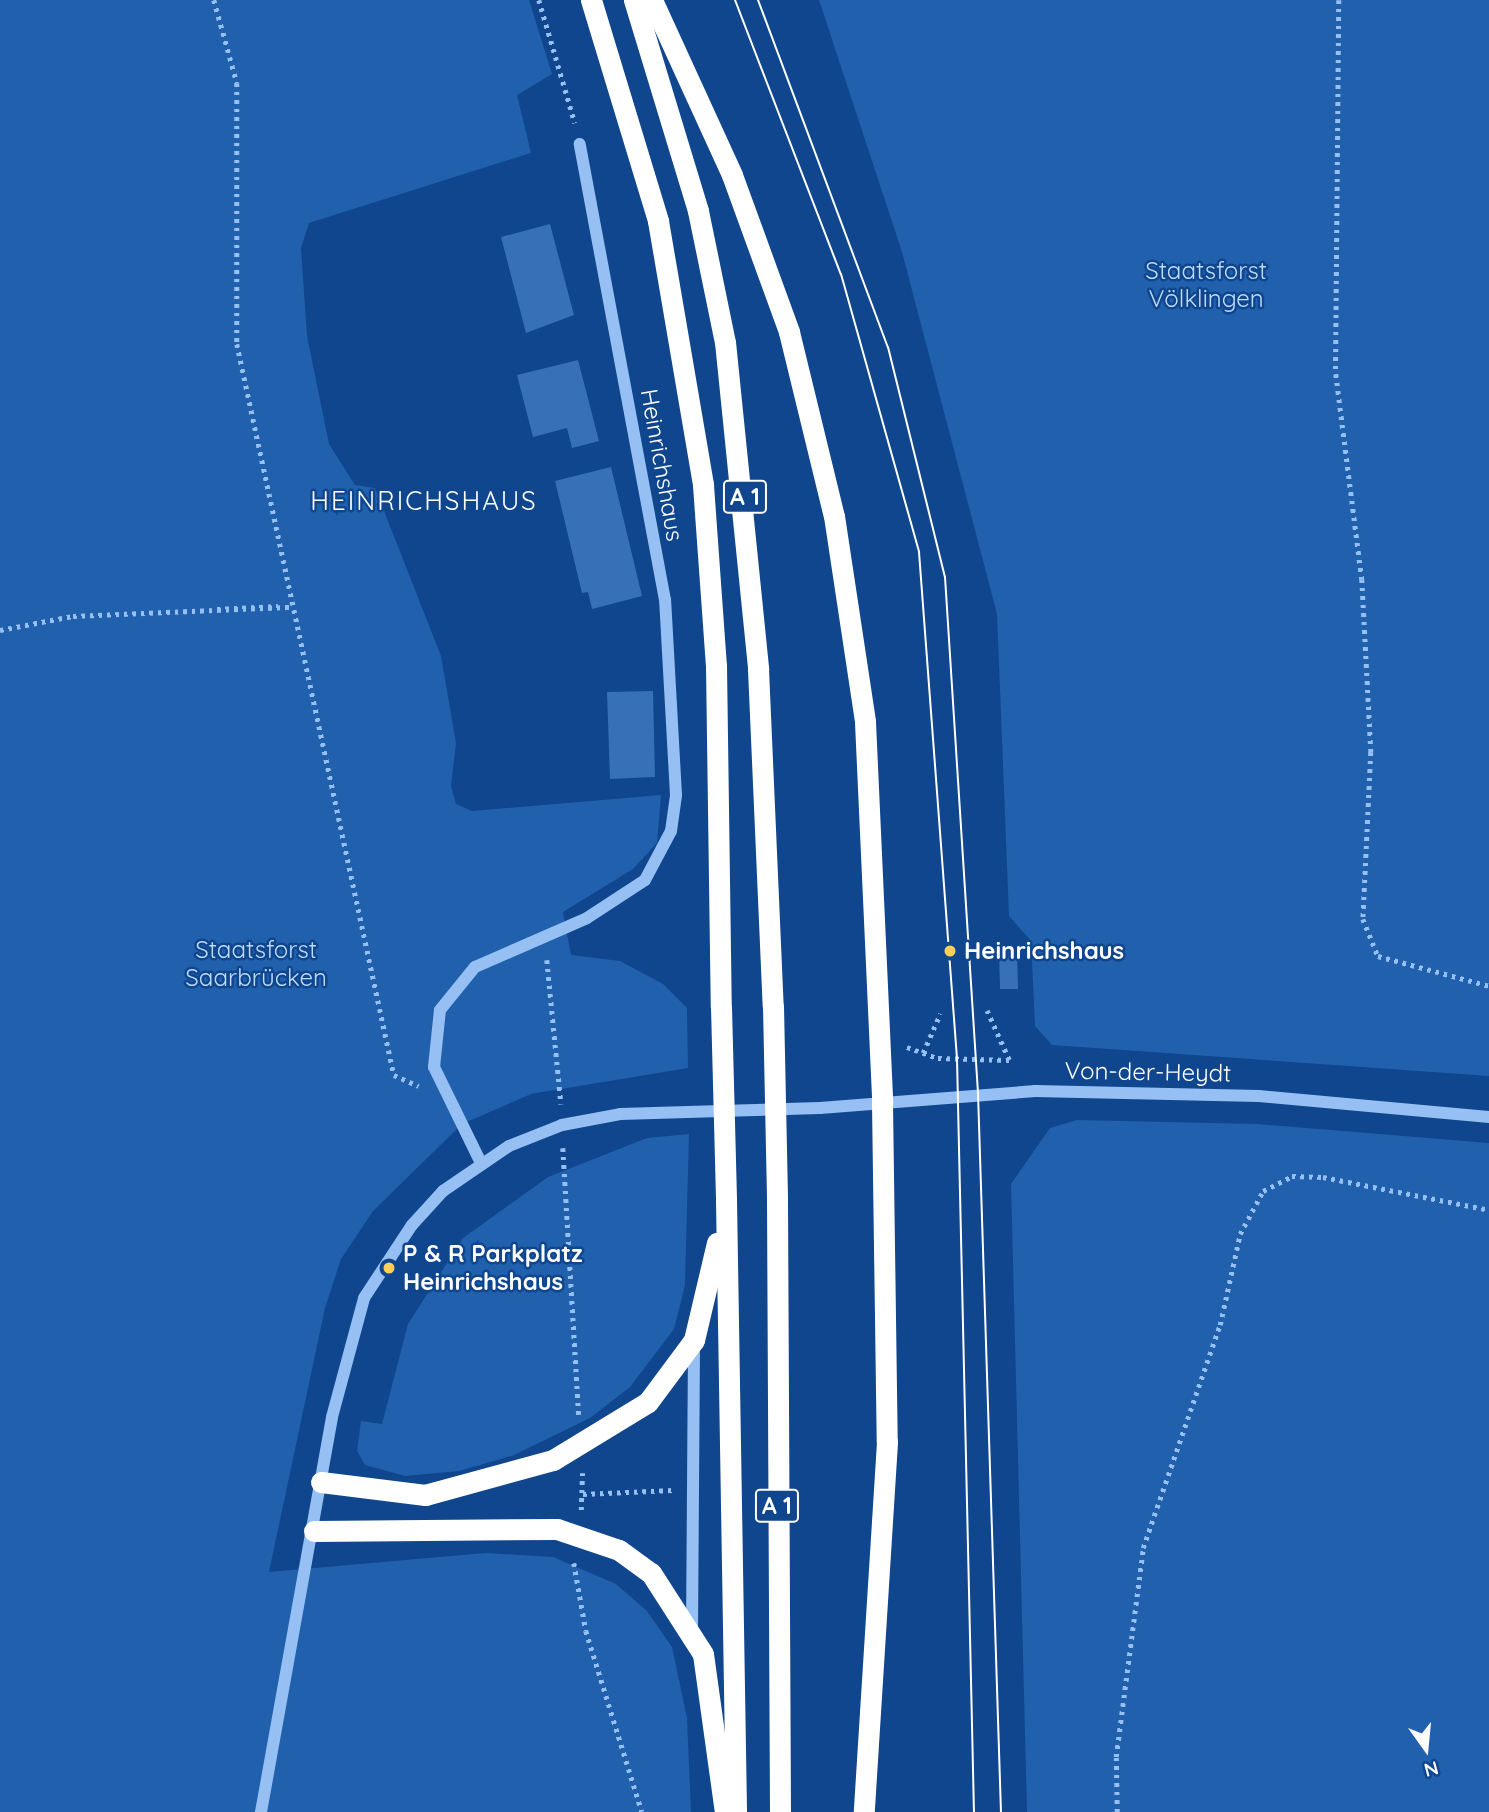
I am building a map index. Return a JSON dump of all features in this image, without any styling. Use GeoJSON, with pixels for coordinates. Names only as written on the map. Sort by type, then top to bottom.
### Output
{"type":"FeatureCollection","features":[{"type":"Feature","properties":{"kind":"highway","name":"A 1"},"geometry":{"type":"LineString","coordinates":[[591,0],[658,221],[704,485],[716,665],[736,1812]]}},
{"type":"Feature","properties":{"kind":"highway","name":"A 1"},"geometry":{"type":"LineString","coordinates":[[634,0],[698,211],[727,355],[758,669],[773,1006],[780,1812]]}},
{"type":"Feature","properties":{"kind":"highway"},"geometry":{"type":"LineString","coordinates":[[652,0],[732,175],[789,332],[834,516],[865,722],[882,1103],[887,1442],[864,1812]]}},
{"type":"Feature","properties":{"kind":"highway"},"geometry":{"type":"LineString","coordinates":[[321,1482],[425,1495],[553,1460],[648,1402],[694,1340],[726,1200]]}},
{"type":"Feature","properties":{"kind":"highway"},"geometry":{"type":"LineString","coordinates":[[314,1531],[557,1529],[619,1550],[651,1573],[692,1632],[710,1687],[725,1812]]}},
{"type":"Feature","properties":{"kind":"street","name":"Heinrichshaus"},"geometry":{"type":"LineString","coordinates":[[481,1163],[446,1096],[433,1055],[440,1010],[475,967],[544,937],[645,880],[671,831],[676,794],[665,600],[580,144]]}},
{"type":"Feature","properties":{"kind":"street","name":"Von-der-Heydt"},"geometry":{"type":"LineString","coordinates":[[261,1812],[321,1482],[364,1297],[412,1225],[481,1163],[562,1125],[620,1114],[807,1109],[1057,1091],[1259,1096],[1489,1117]]}},
{"type":"Feature","properties":{"kind":"street"},"geometry":{"type":"LineString","coordinates":[[692,1632],[690,1489],[694,1340]]}},
{"type":"Feature","properties":{"kind":"path"},"geometry":{"type":"LineString","coordinates":[[214,0],[237,83],[237,344],[292,607],[394,1076],[446,1096]]}},
{"type":"Feature","properties":{"kind":"path"},"geometry":{"type":"LineString","coordinates":[[539,0],[580,144]]}},
{"type":"Feature","properties":{"kind":"path"},"geometry":{"type":"LineString","coordinates":[[1339,0],[1336,374],[1362,579],[1371,752],[1363,919],[1378,956],[1489,986]]}},
{"type":"Feature","properties":{"kind":"path"},"geometry":{"type":"LineString","coordinates":[[0,630],[73,616],[202,612],[248,603],[292,607]]}},
{"type":"Feature","properties":{"kind":"path"},"geometry":{"type":"LineString","coordinates":[[544,937],[562,1125]]}},
{"type":"Feature","properties":{"kind":"path"},"geometry":{"type":"LineString","coordinates":[[907,1047],[923,1053],[1009,1060],[987,1011]]}},
{"type":"Feature","properties":{"kind":"path"},"geometry":{"type":"LineString","coordinates":[[923,1053],[940,1013]]}},
{"type":"Feature","properties":{"kind":"path"},"geometry":{"type":"LineString","coordinates":[[1117,1812],[1116,1757],[1143,1548],[1220,1325],[1240,1234],[1263,1191],[1292,1176],[1323,1177],[1489,1210]]}},
{"type":"Feature","properties":{"kind":"path"},"geometry":{"type":"LineString","coordinates":[[583,1494],[690,1489]]}},
{"type":"Feature","properties":{"kind":"green space","name":"Staatsforst Saarbrücken"},"geometry":{"type":"Polygon","coordinates":[[[0,0],[529,0],[552,74],[517,95],[531,153],[309,223],[301,248],[307,336],[329,444],[355,485],[375,488],[441,656],[456,743],[451,786],[456,804],[472,811],[661,795],[657,843],[633,869],[563,912],[571,955],[620,961],[663,984],[687,1008],[688,1068],[531,1094],[462,1124],[373,1211],[341,1259],[325,1308],[269,1572],[485,1553],[553,1557],[616,1584],[647,1611],[672,1647],[687,1718],[691,1812],[0,1812],[0,0]]]}},
{"type":"Feature","properties":{"kind":"green space","name":"Staatsforst Völklingen"},"geometry":{"type":"Polygon","coordinates":[[[819,0],[1489,0],[1489,1076],[1052,1045],[1035,1026],[1031,941],[1009,916],[997,614],[902,252],[819,0]]]}},
{"type":"Feature","properties":{"kind":"green space"},"geometry":{"type":"Polygon","coordinates":[[[1077,1120],[1258,1124],[1489,1143],[1489,1812],[1027,1812],[1011,1184],[1050,1128],[1077,1120]]]}},
{"type":"Feature","properties":{"kind":"green space"},"geometry":{"type":"Polygon","coordinates":[[[689,1134],[685,1285],[674,1329],[630,1387],[590,1418],[514,1455],[459,1471],[405,1476],[365,1465],[357,1451],[361,1421],[382,1424],[408,1324],[463,1238],[548,1177],[647,1138],[689,1134]]]}},
{"type":"Feature","properties":{"kind":"building"},"geometry":{"type":"Polygon","coordinates":[[[550,224],[574,315],[526,333],[501,237],[550,224]]]}},
{"type":"Feature","properties":{"kind":"building"},"geometry":{"type":"Polygon","coordinates":[[[578,360],[599,441],[572,448],[567,428],[533,437],[517,375],[578,360]]]}},
{"type":"Feature","properties":{"kind":"building"},"geometry":{"type":"Polygon","coordinates":[[[611,467],[642,596],[592,609],[588,592],[582,593],[555,481],[611,467]]]}},
{"type":"Feature","properties":{"kind":"building"},"geometry":{"type":"Polygon","coordinates":[[[653,691],[655,777],[610,779],[607,692],[653,691]]]}},
{"type":"Feature","properties":{"kind":"building"},"geometry":{"type":"Polygon","coordinates":[[[999,950],[1017,950],[1018,989],[1000,989],[999,950]]]}},
{"type":"Feature","properties":{"kind":"tram line"},"geometry":{"type":"LineString","coordinates":[[735,0],[841,274],[919,552],[957,1059],[974,1812]]}},
{"type":"Feature","properties":{"kind":"tram line"},"geometry":{"type":"LineString","coordinates":[[758,0],[888,347],[945,577],[978,1093],[1001,1812]]}},
{"type":"Feature","properties":{"kind":"place","name":"Heinrichshaus"},"geometry":{"type":"Point","coordinates":[950,951]}},
{"type":"Feature","properties":{"kind":"place","name":"P & R Parkplatz Heinrichshaus"},"geometry":{"type":"Point","coordinates":[389,1268]}},
{"type":"Feature","properties":{"kind":"district","name":"HEINRICHSHAUS"},"geometry":{"type":"Point","coordinates":[424,501]}}]}
